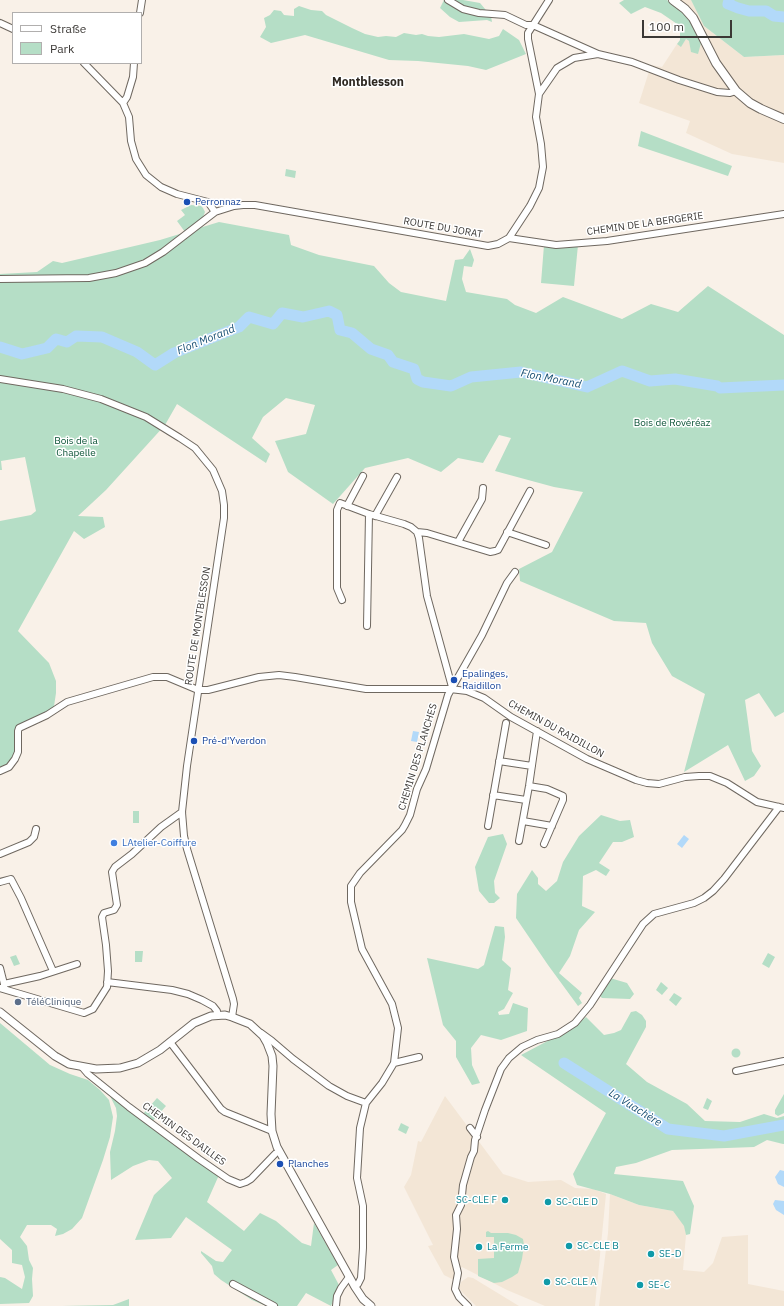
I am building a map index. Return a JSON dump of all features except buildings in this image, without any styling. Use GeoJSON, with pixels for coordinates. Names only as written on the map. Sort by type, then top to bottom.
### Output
{"type":"FeatureCollection","features":[{"type":"Feature","properties":{"kind":"main road"},"geometry":{"type":"LineString","coordinates":[[674,0],[693,18],[716,63],[736,91],[750,103],[784,120]]}},
{"type":"Feature","properties":{"kind":"street"},"geometry":{"type":"LineString","coordinates":[[140,12],[142,0]]}},
{"type":"Feature","properties":{"kind":"street"},"geometry":{"type":"LineString","coordinates":[[448,0],[463,9],[479,13],[505,15],[526,25],[533,25],[598,54],[632,62],[679,80],[717,92],[730,93],[736,91]]}},
{"type":"Feature","properties":{"kind":"street"},"geometry":{"type":"LineString","coordinates":[[509,238],[530,206],[539,188],[542,167],[541,144],[536,117],[540,94],[528,33],[549,0]]}},
{"type":"Feature","properties":{"kind":"street"},"geometry":{"type":"LineString","coordinates":[[0,23],[12,29]]}},
{"type":"Feature","properties":{"kind":"street"},"geometry":{"type":"LineString","coordinates":[[540,94],[557,68],[574,58],[598,54]]}},
{"type":"Feature","properties":{"kind":"street"},"geometry":{"type":"LineString","coordinates":[[0,278],[90,278],[116,273],[145,262],[163,252],[216,212],[208,202],[177,194],[162,187],[146,175],[136,159],[131,141],[129,117],[123,103],[85,64]]}},
{"type":"Feature","properties":{"kind":"street"},"geometry":{"type":"LineString","coordinates":[[123,103],[127,98],[133,77],[134,64]]}},
{"type":"Feature","properties":{"kind":"street","name":"ROUTE DU JORAT"},"geometry":{"type":"LineString","coordinates":[[216,212],[234,206],[256,205],[488,246],[498,244],[509,238]]}},
{"type":"Feature","properties":{"kind":"street","name":"CHEMIN DE LA BERGERIE"},"geometry":{"type":"LineString","coordinates":[[509,238],[556,245],[607,241],[784,214]]}},
{"type":"Feature","properties":{"kind":"street","name":"ROUTE DE MONTBLESSON"},"geometry":{"type":"LineString","coordinates":[[0,379],[63,389],[101,399],[146,417],[195,448],[213,470],[222,493],[224,518],[198,690],[182,812],[184,836],[187,849],[234,1004],[232,1017]]}},
{"type":"Feature","properties":{"kind":"street"},"geometry":{"type":"LineString","coordinates":[[347,506],[363,476]]}},
{"type":"Feature","properties":{"kind":"street"},"geometry":{"type":"LineString","coordinates":[[367,626],[372,515],[397,477]]}},
{"type":"Feature","properties":{"kind":"street"},"geometry":{"type":"LineString","coordinates":[[458,542],[482,498],[483,488]]}},
{"type":"Feature","properties":{"kind":"street"},"geometry":{"type":"LineString","coordinates":[[342,600],[337,588],[337,510],[340,503],[372,515],[404,524],[417,532],[427,533],[490,552],[495,552],[498,550],[530,490]]}},
{"type":"Feature","properties":{"kind":"street"},"geometry":{"type":"LineString","coordinates":[[417,532],[427,596],[451,688]]}},
{"type":"Feature","properties":{"kind":"street"},"geometry":{"type":"LineString","coordinates":[[508,532],[546,545]]}},
{"type":"Feature","properties":{"kind":"street"},"geometry":{"type":"LineString","coordinates":[[451,688],[482,636],[507,583],[515,572]]}},
{"type":"Feature","properties":{"kind":"street","name":"CHEMIN DU RAIDILLON"},"geometry":{"type":"LineString","coordinates":[[198,690],[208,690],[259,677],[279,676],[295,677],[366,689],[451,688],[467,691],[478,695],[511,716],[586,759],[636,780],[659,784],[685,777],[710,776],[727,782],[757,802],[781,807]]}},
{"type":"Feature","properties":{"kind":"street"},"geometry":{"type":"LineString","coordinates":[[0,771],[8,767],[15,759],[18,752],[19,728],[47,715],[67,702],[153,677],[166,677],[198,690]]}},
{"type":"Feature","properties":{"kind":"street","name":"CHEMIN DES PLANCHES"},"geometry":{"type":"LineString","coordinates":[[355,1287],[361,1278],[363,1253],[363,1206],[357,1178],[360,1128],[366,1103],[382,1083],[394,1062],[398,1028],[392,1004],[362,948],[351,902],[351,886],[360,873],[402,830],[410,815],[417,789],[426,769],[446,699],[451,688]]}},
{"type":"Feature","properties":{"kind":"street"},"geometry":{"type":"LineString","coordinates":[[488,826],[506,723]]}},
{"type":"Feature","properties":{"kind":"street"},"geometry":{"type":"LineString","coordinates":[[519,841],[537,730]]}},
{"type":"Feature","properties":{"kind":"street"},"geometry":{"type":"LineString","coordinates":[[499,761],[532,766]]}},
{"type":"Feature","properties":{"kind":"street"},"geometry":{"type":"LineString","coordinates":[[529,786],[547,789],[563,796],[563,800],[544,844]]}},
{"type":"Feature","properties":{"kind":"street"},"geometry":{"type":"LineString","coordinates":[[493,795],[526,800]]}},
{"type":"Feature","properties":{"kind":"street"},"geometry":{"type":"LineString","coordinates":[[468,1306],[459,1297],[455,1290],[458,1273],[454,1257],[457,1229],[456,1214],[461,1205],[463,1185],[471,1157],[475,1149],[474,1143],[476,1136],[498,1073],[509,1058],[526,1045],[558,1034],[575,1023],[590,1005],[643,924],[654,914],[694,903],[713,891],[781,807]]}},
{"type":"Feature","properties":{"kind":"street"},"geometry":{"type":"LineString","coordinates":[[3,987],[84,1013],[93,1009],[107,987],[106,945],[102,917],[104,913],[114,910],[117,905],[112,872],[115,867],[132,854],[161,827],[182,812]]}},
{"type":"Feature","properties":{"kind":"street"},"geometry":{"type":"LineString","coordinates":[[523,821],[552,826]]}},
{"type":"Feature","properties":{"kind":"street"},"geometry":{"type":"LineString","coordinates":[[0,854],[29,842],[34,837],[36,828]]}},
{"type":"Feature","properties":{"kind":"street"},"geometry":{"type":"LineString","coordinates":[[0,882],[11,879],[52,971]]}},
{"type":"Feature","properties":{"kind":"street"},"geometry":{"type":"LineString","coordinates":[[3,987],[78,964]]}},
{"type":"Feature","properties":{"kind":"street"},"geometry":{"type":"LineString","coordinates":[[0,968],[3,987]]}},
{"type":"Feature","properties":{"kind":"street"},"geometry":{"type":"LineString","coordinates":[[107,982],[172,990],[188,994],[213,1006],[217,1012],[217,1015]]}},
{"type":"Feature","properties":{"kind":"street"},"geometry":{"type":"LineString","coordinates":[[0,1012],[56,1056],[69,1064],[82,1068],[106,1070],[138,1063],[150,1057],[194,1022],[217,1015],[232,1017],[250,1024],[329,1086],[366,1103]]}},
{"type":"Feature","properties":{"kind":"street"},"geometry":{"type":"LineString","coordinates":[[258,1031],[267,1043],[272,1056],[272,1131],[279,1151],[349,1277],[363,1299],[370,1306]]}},
{"type":"Feature","properties":{"kind":"street"},"geometry":{"type":"LineString","coordinates":[[170,1042],[221,1109],[272,1131]]}},
{"type":"Feature","properties":{"kind":"street"},"geometry":{"type":"LineString","coordinates":[[394,1062],[419,1057]]}},
{"type":"Feature","properties":{"kind":"street"},"geometry":{"type":"LineString","coordinates":[[736,1070],[784,1061]]}},
{"type":"Feature","properties":{"kind":"street","name":"CHEMIN DES DAILLES"},"geometry":{"type":"LineString","coordinates":[[82,1068],[129,1107],[199,1159],[233,1181],[242,1184],[251,1179],[275,1154]]}},
{"type":"Feature","properties":{"kind":"street"},"geometry":{"type":"LineString","coordinates":[[470,1128],[476,1136]]}},
{"type":"Feature","properties":{"kind":"street"},"geometry":{"type":"LineString","coordinates":[[336,1306],[337,1296],[349,1277]]}},
{"type":"Feature","properties":{"kind":"street"},"geometry":{"type":"LineString","coordinates":[[233,1284],[274,1306]]}},
{"type":"Feature","properties":{"kind":"shaded area"},"geometry":{"type":"Polygon","coordinates":[[[667,0],[691,0],[704,26],[744,57],[784,55],[784,163],[732,154],[686,133],[690,121],[639,103],[651,65],[662,67],[677,44],[681,46],[686,39],[689,41],[691,21],[667,0]]]}},
{"type":"Feature","properties":{"kind":"shaded area"},"geometry":{"type":"Polygon","coordinates":[[[445,1096],[503,1174],[528,1182],[561,1180],[575,1188],[593,1189],[606,1194],[595,1306],[545,1306],[507,1290],[462,1267],[456,1272],[454,1280],[444,1275],[428,1246],[433,1245],[404,1187],[411,1175],[418,1141],[421,1142],[445,1096]]]}},
{"type":"Feature","properties":{"kind":"shaded area"},"geometry":{"type":"Polygon","coordinates":[[[610,1194],[639,1205],[673,1211],[685,1226],[686,1235],[683,1270],[704,1272],[713,1263],[722,1237],[748,1235],[748,1284],[784,1291],[784,1306],[599,1306],[608,1233],[610,1194]]]}},
{"type":"Feature","properties":{"kind":"shaded area"},"geometry":{"type":"Polygon","coordinates":[[[468,1277],[473,1278],[519,1306],[476,1306],[459,1288],[461,1282],[468,1277]]]}},
{"type":"Feature","properties":{"kind":"green space"},"geometry":{"type":"Polygon","coordinates":[[[444,0],[463,0],[480,3],[491,16],[492,22],[487,20],[459,22],[450,17],[440,8],[444,0]]]}},
{"type":"Feature","properties":{"kind":"green space"},"geometry":{"type":"Polygon","coordinates":[[[624,0],[667,0],[691,21],[701,43],[698,54],[691,52],[689,41],[686,39],[681,47],[677,44],[680,40],[680,26],[661,13],[645,7],[631,14],[619,3],[624,0]]]}},
{"type":"Feature","properties":{"kind":"green space"},"geometry":{"type":"Polygon","coordinates":[[[691,0],[784,0],[784,55],[744,57],[704,26],[691,0]]]}},
{"type":"Feature","properties":{"kind":"green space"},"geometry":{"type":"Polygon","coordinates":[[[299,6],[311,10],[322,11],[326,15],[352,28],[365,34],[378,37],[396,37],[404,33],[439,37],[464,34],[489,39],[499,36],[503,29],[519,40],[526,54],[486,70],[468,66],[389,60],[305,35],[271,43],[260,37],[266,27],[264,18],[270,15],[274,10],[281,11],[284,15],[294,16],[294,9],[299,6]]]}},
{"type":"Feature","properties":{"kind":"green space"},"geometry":{"type":"Polygon","coordinates":[[[641,131],[732,166],[728,176],[638,146],[641,131]]]}},
{"type":"Feature","properties":{"kind":"green space"},"geometry":{"type":"Polygon","coordinates":[[[286,169],[296,171],[295,178],[285,176],[286,169]]]}},
{"type":"Feature","properties":{"kind":"green space"},"geometry":{"type":"Polygon","coordinates":[[[191,205],[201,206],[205,212],[203,217],[185,232],[177,221],[185,215],[181,210],[191,205]]]}},
{"type":"Feature","properties":{"kind":"green space","name":"Bois de Rovéréaz"},"geometry":{"type":"Polygon","coordinates":[[[219,222],[289,235],[291,245],[319,255],[374,266],[389,283],[401,292],[446,301],[455,260],[463,259],[470,249],[474,260],[472,267],[464,266],[462,279],[466,292],[507,299],[515,305],[536,313],[563,297],[622,319],[651,304],[678,312],[708,286],[784,335],[784,712],[775,717],[759,693],[745,700],[752,751],[761,766],[754,776],[745,781],[728,745],[684,772],[705,694],[672,676],[652,643],[646,623],[614,621],[520,581],[519,569],[552,552],[583,492],[554,487],[495,471],[511,438],[499,435],[483,463],[458,458],[441,472],[408,458],[365,468],[333,504],[288,472],[275,441],[306,434],[315,405],[286,398],[263,417],[252,438],[270,454],[266,463],[177,404],[165,425],[106,490],[78,516],[103,517],[105,527],[84,539],[74,531],[18,631],[49,663],[56,681],[53,713],[17,728],[17,753],[11,766],[0,771],[0,521],[31,515],[36,511],[25,457],[1,461],[2,470],[0,470],[0,274],[37,272],[53,261],[62,263],[160,240],[219,222]]]}},
{"type":"Feature","properties":{"kind":"green space"},"geometry":{"type":"Polygon","coordinates":[[[544,245],[578,245],[574,286],[541,283],[544,245]]]}},
{"type":"Feature","properties":{"kind":"green space"},"geometry":{"type":"Polygon","coordinates":[[[133,811],[139,811],[139,823],[133,823],[133,811]]]}},
{"type":"Feature","properties":{"kind":"green space"},"geometry":{"type":"Polygon","coordinates":[[[601,815],[620,821],[630,820],[634,837],[622,842],[613,842],[599,863],[610,870],[606,876],[596,870],[583,876],[582,906],[595,912],[579,930],[570,956],[559,973],[582,993],[579,998],[582,1003],[578,1006],[516,918],[517,894],[532,870],[538,878],[538,884],[546,891],[557,881],[563,862],[579,836],[601,815]]]}},
{"type":"Feature","properties":{"kind":"green space"},"geometry":{"type":"Polygon","coordinates":[[[503,834],[507,844],[494,881],[495,893],[500,898],[494,903],[489,903],[479,891],[475,867],[488,837],[503,834]]]}},
{"type":"Feature","properties":{"kind":"green space"},"geometry":{"type":"Polygon","coordinates":[[[495,926],[504,927],[505,937],[502,960],[511,968],[508,990],[513,993],[504,1009],[498,1012],[499,1015],[509,1014],[513,1003],[528,1008],[527,1031],[501,1040],[481,1035],[471,1048],[472,1065],[480,1083],[472,1085],[456,1057],[456,1041],[443,1025],[427,958],[478,969],[484,965],[495,926]]]}},
{"type":"Feature","properties":{"kind":"green space"},"geometry":{"type":"Polygon","coordinates":[[[135,951],[143,951],[142,962],[135,962],[135,951]]]}},
{"type":"Feature","properties":{"kind":"green space"},"geometry":{"type":"Polygon","coordinates":[[[768,953],[775,957],[769,968],[762,964],[768,953]]]}},
{"type":"Feature","properties":{"kind":"green space"},"geometry":{"type":"Polygon","coordinates":[[[16,955],[20,964],[14,966],[10,957],[16,955]]]}},
{"type":"Feature","properties":{"kind":"green space"},"geometry":{"type":"Polygon","coordinates":[[[610,978],[627,983],[634,994],[630,999],[602,998],[599,995],[610,978]]]}},
{"type":"Feature","properties":{"kind":"green space"},"geometry":{"type":"Polygon","coordinates":[[[661,982],[668,988],[662,995],[656,990],[661,982]]]}},
{"type":"Feature","properties":{"kind":"green space"},"geometry":{"type":"Polygon","coordinates":[[[674,993],[682,998],[676,1006],[669,1000],[674,993]]]}},
{"type":"Feature","properties":{"kind":"green space"},"geometry":{"type":"Polygon","coordinates":[[[636,1011],[642,1015],[646,1021],[646,1027],[626,1064],[647,1082],[687,1104],[705,1121],[740,1122],[764,1114],[777,1118],[784,1116],[784,1144],[767,1140],[754,1147],[672,1150],[636,1163],[616,1167],[614,1174],[683,1181],[694,1206],[690,1234],[686,1235],[684,1226],[673,1211],[639,1205],[610,1194],[577,1185],[573,1174],[606,1113],[521,1055],[574,1027],[586,1017],[604,1035],[614,1033],[621,1030],[631,1012],[636,1011]]]}},
{"type":"Feature","properties":{"kind":"green space"},"geometry":{"type":"Polygon","coordinates":[[[0,1023],[50,1065],[88,1080],[109,1100],[113,1117],[110,1137],[103,1160],[82,1218],[72,1229],[63,1234],[55,1236],[57,1229],[51,1225],[27,1225],[20,1237],[27,1246],[29,1260],[33,1268],[33,1296],[29,1303],[0,1304],[0,1277],[5,1278],[22,1289],[25,1277],[22,1265],[12,1263],[12,1250],[0,1239],[0,1023]]]}},
{"type":"Feature","properties":{"kind":"green space"},"geometry":{"type":"Polygon","coordinates":[[[736,1048],[741,1053],[736,1058],[731,1053],[736,1048]]]}},
{"type":"Feature","properties":{"kind":"green space"},"geometry":{"type":"Polygon","coordinates":[[[103,1089],[219,1175],[207,1202],[244,1231],[260,1213],[276,1221],[302,1243],[311,1246],[314,1223],[338,1265],[331,1270],[340,1287],[331,1306],[306,1293],[297,1306],[266,1306],[252,1300],[214,1274],[212,1266],[201,1253],[201,1251],[216,1261],[223,1262],[232,1250],[186,1217],[171,1238],[135,1240],[154,1195],[172,1178],[158,1161],[149,1160],[133,1166],[111,1180],[110,1152],[117,1116],[116,1108],[110,1096],[103,1089]]]}},
{"type":"Feature","properties":{"kind":"green space"},"geometry":{"type":"Polygon","coordinates":[[[784,1094],[784,1113],[778,1116],[775,1114],[775,1110],[784,1094]]]}},
{"type":"Feature","properties":{"kind":"green space"},"geometry":{"type":"Polygon","coordinates":[[[157,1098],[166,1106],[152,1122],[143,1114],[157,1098]]]}},
{"type":"Feature","properties":{"kind":"green space"},"geometry":{"type":"Polygon","coordinates":[[[707,1098],[712,1101],[708,1110],[703,1108],[707,1098]]]}},
{"type":"Feature","properties":{"kind":"green space"},"geometry":{"type":"Polygon","coordinates":[[[401,1123],[409,1127],[406,1134],[398,1130],[401,1123]]]}},
{"type":"Feature","properties":{"kind":"green space"},"geometry":{"type":"Polygon","coordinates":[[[488,1231],[491,1233],[508,1233],[523,1239],[524,1245],[522,1259],[518,1273],[502,1282],[494,1283],[478,1276],[478,1259],[494,1258],[494,1237],[486,1237],[486,1232],[488,1231]]]}},
{"type":"Feature","properties":{"kind":"green space"},"geometry":{"type":"Polygon","coordinates":[[[129,1299],[129,1306],[62,1306],[113,1305],[129,1299]]]}},
{"type":"Feature","properties":{"kind":"water"},"geometry":{"type":"Polygon","coordinates":[[[413,731],[419,732],[417,742],[411,741],[413,731]]]}},
{"type":"Feature","properties":{"kind":"water"},"geometry":{"type":"Polygon","coordinates":[[[684,835],[689,839],[682,848],[677,844],[684,835]]]}},
{"type":"Feature","properties":{"kind":"water"},"geometry":{"type":"Polygon","coordinates":[[[780,1170],[784,1171],[784,1187],[778,1184],[775,1177],[780,1170]]]}},
{"type":"Feature","properties":{"kind":"water"},"geometry":{"type":"Polygon","coordinates":[[[775,1200],[784,1201],[784,1215],[776,1210],[773,1204],[775,1200]]]}},
{"type":"Feature","properties":{"kind":"waterway"},"geometry":{"type":"LineString","coordinates":[[729,0],[728,4],[738,8],[749,11],[766,11],[774,16],[784,17]]}},
{"type":"Feature","properties":{"kind":"waterway","name":"Flon Morand"},"geometry":{"type":"LineString","coordinates":[[0,347],[22,354],[47,348],[56,339],[67,342],[76,336],[102,337],[137,352],[155,365],[174,353],[239,327],[249,317],[273,324],[282,313],[303,317],[329,311],[337,315],[340,330],[352,333],[371,349],[388,355],[393,362],[414,369],[417,379],[423,382],[451,386],[471,377],[521,372],[587,387],[622,371],[650,381],[675,379],[717,386],[720,388],[784,385]]}},
{"type":"Feature","properties":{"kind":"waterway","name":"La Vuachère"},"geometry":{"type":"LineString","coordinates":[[564,1063],[668,1129],[724,1136],[784,1125]]}},
{"type":"Feature","properties":{"kind":"place","name":"Perronnaz"},"geometry":{"type":"Point","coordinates":[187,202]}},
{"type":"Feature","properties":{"kind":"place","name":"Epalinges, Raidillon"},"geometry":{"type":"Point","coordinates":[454,680]}},
{"type":"Feature","properties":{"kind":"place","name":"Pré-d'Yverdon"},"geometry":{"type":"Point","coordinates":[194,741]}},
{"type":"Feature","properties":{"kind":"place","name":"LAtelier-Coiffure"},"geometry":{"type":"Point","coordinates":[114,843]}},
{"type":"Feature","properties":{"kind":"place","name":"TéléClinique"},"geometry":{"type":"Point","coordinates":[18,1002]}},
{"type":"Feature","properties":{"kind":"place","name":"Planches"},"geometry":{"type":"Point","coordinates":[280,1164]}},
{"type":"Feature","properties":{"kind":"place","name":"SC-CLE F"},"geometry":{"type":"Point","coordinates":[505,1200]}},
{"type":"Feature","properties":{"kind":"place","name":"SC-CLE D"},"geometry":{"type":"Point","coordinates":[548,1202]}},
{"type":"Feature","properties":{"kind":"place","name":"SC-CLE B"},"geometry":{"type":"Point","coordinates":[569,1246]}},
{"type":"Feature","properties":{"kind":"place","name":"La Ferme"},"geometry":{"type":"Point","coordinates":[479,1247]}},
{"type":"Feature","properties":{"kind":"place","name":"SE-D"},"geometry":{"type":"Point","coordinates":[651,1254]}},
{"type":"Feature","properties":{"kind":"place","name":"SC-CLE A"},"geometry":{"type":"Point","coordinates":[547,1282]}},
{"type":"Feature","properties":{"kind":"place","name":"SE-C"},"geometry":{"type":"Point","coordinates":[640,1285]}},
{"type":"Feature","properties":{"kind":"district","name":"Montblesson"},"geometry":{"type":"Point","coordinates":[368,83]}},
{"type":"Feature","properties":{"kind":"park label","name":"Bois de la Chapelle"},"geometry":{"type":"Point","coordinates":[76,446]}}]}
